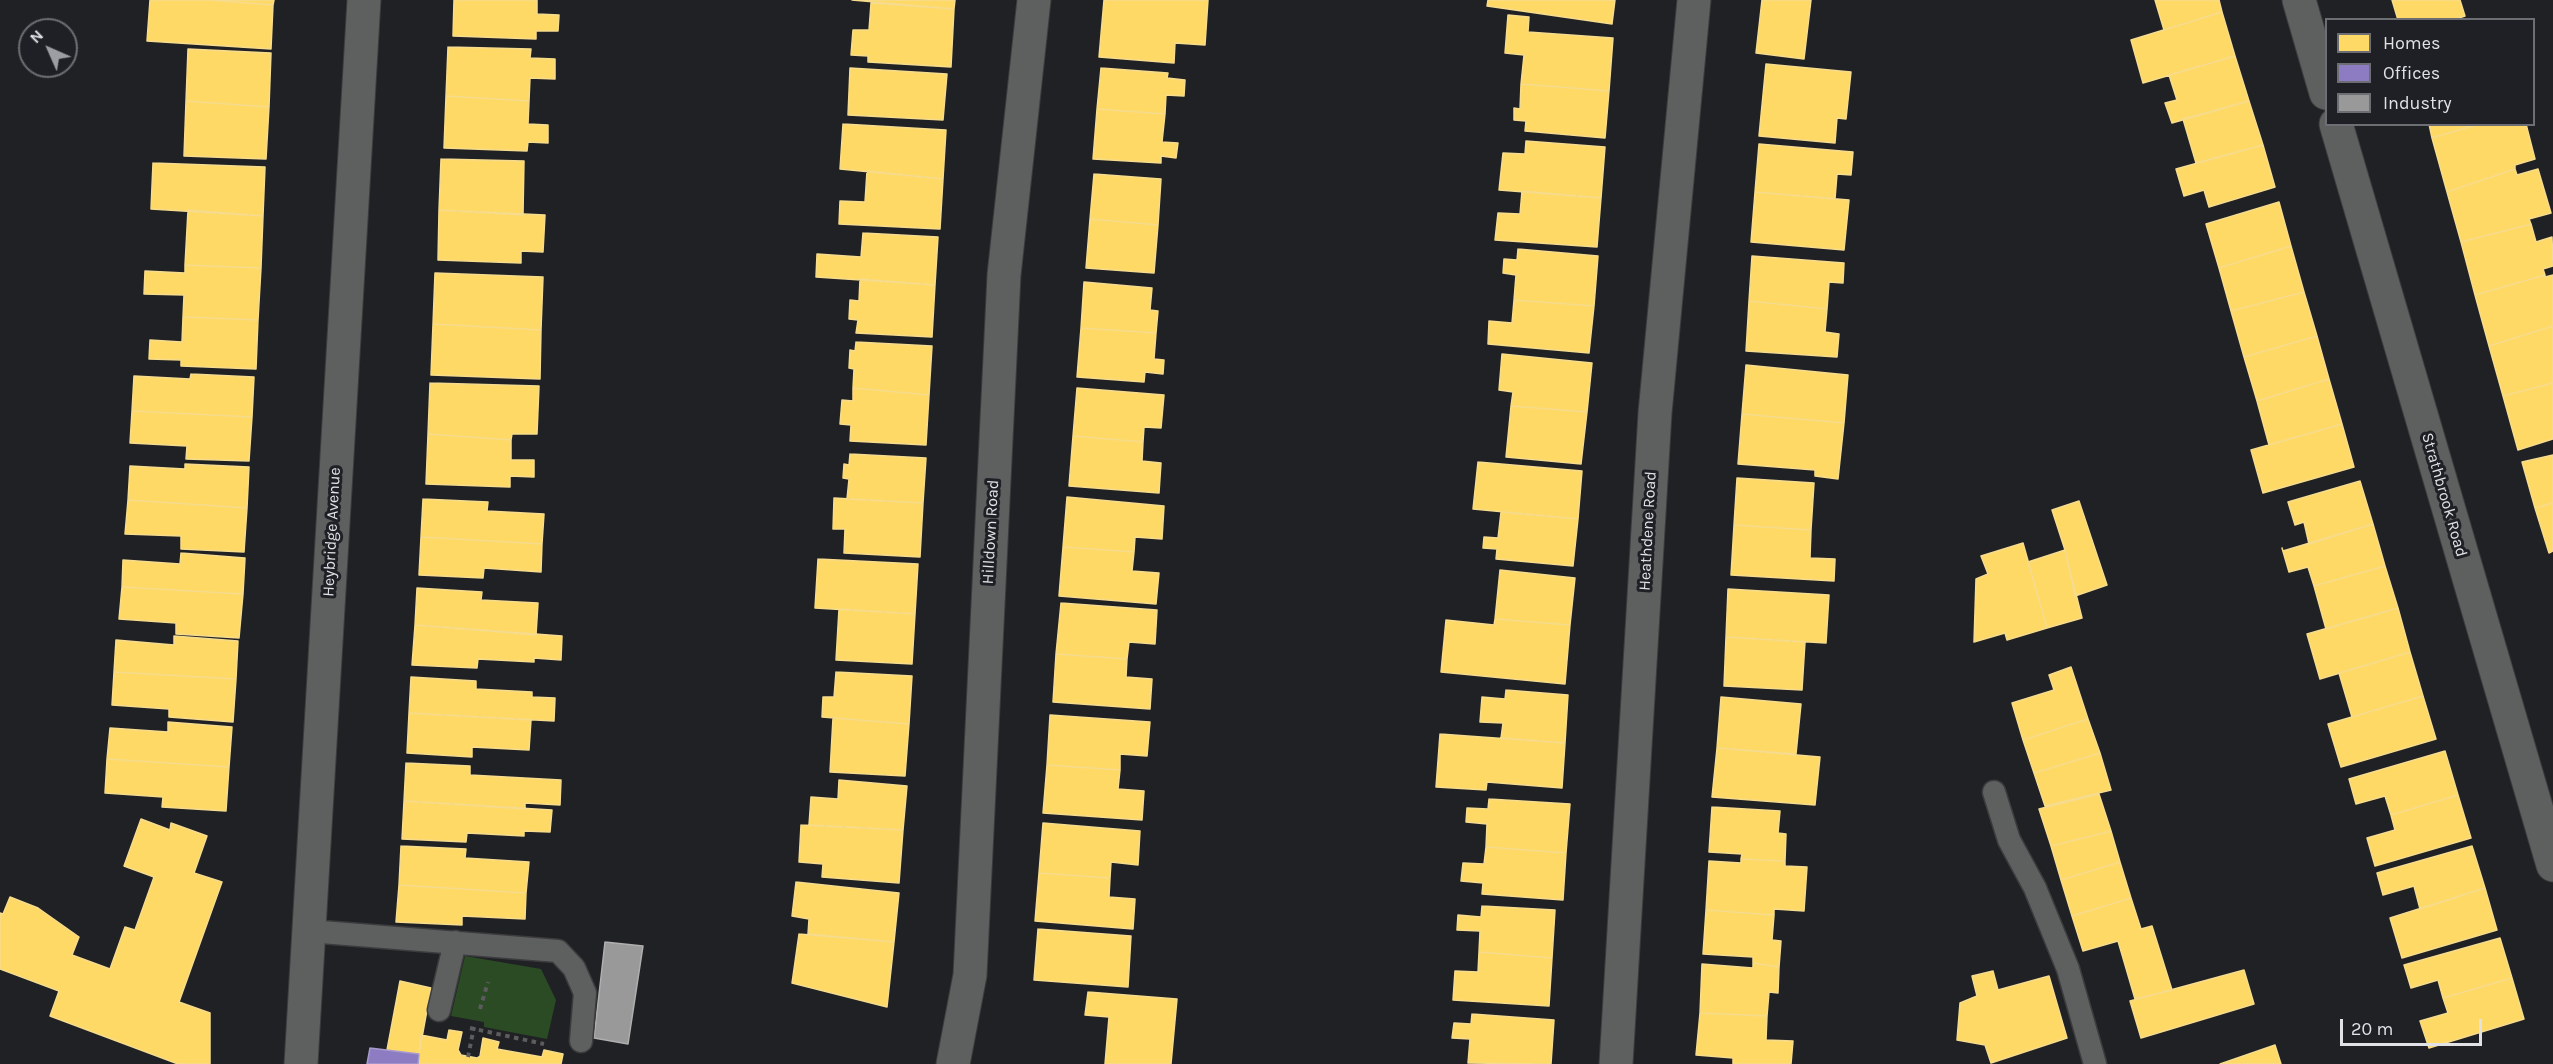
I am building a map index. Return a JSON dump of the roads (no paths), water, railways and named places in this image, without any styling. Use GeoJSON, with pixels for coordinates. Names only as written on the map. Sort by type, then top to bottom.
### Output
{"type":"FeatureCollection","features":[{"type":"Feature","properties":{"kind":"street","name":"Heybridge Avenue"},"geometry":{"type":"LineString","coordinates":[[301,1064],[364,0]]}},
{"type":"Feature","properties":{"kind":"street","name":"Hilldown Road"},"geometry":{"type":"LineString","coordinates":[[953,1064],[970,975],[1004,275],[1034,0]]}},
{"type":"Feature","properties":{"kind":"street","name":"Heathdene Road"},"geometry":{"type":"LineString","coordinates":[[1616,1064],[1655,413],[1694,0]]}},
{"type":"Feature","properties":{"kind":"street"},"geometry":{"type":"LineString","coordinates":[[2299,0],[2325,90]]}},
{"type":"Feature","properties":{"kind":"street","name":"Strathbrook Road"},"geometry":{"type":"LineString","coordinates":[[2337,126],[2553,865]]}},
{"type":"Feature","properties":{"kind":"lane"},"geometry":{"type":"LineString","coordinates":[[1994,792],[2009,840],[2035,888],[2068,969],[2095,1064]]}},
{"type":"Feature","properties":{"kind":"lane"},"geometry":{"type":"LineString","coordinates":[[309,931],[558,951],[574,968],[585,993],[581,1041]]}},
{"type":"Feature","properties":{"kind":"lane"},"geometry":{"type":"LineString","coordinates":[[439,1010],[455,942]]}}]}
